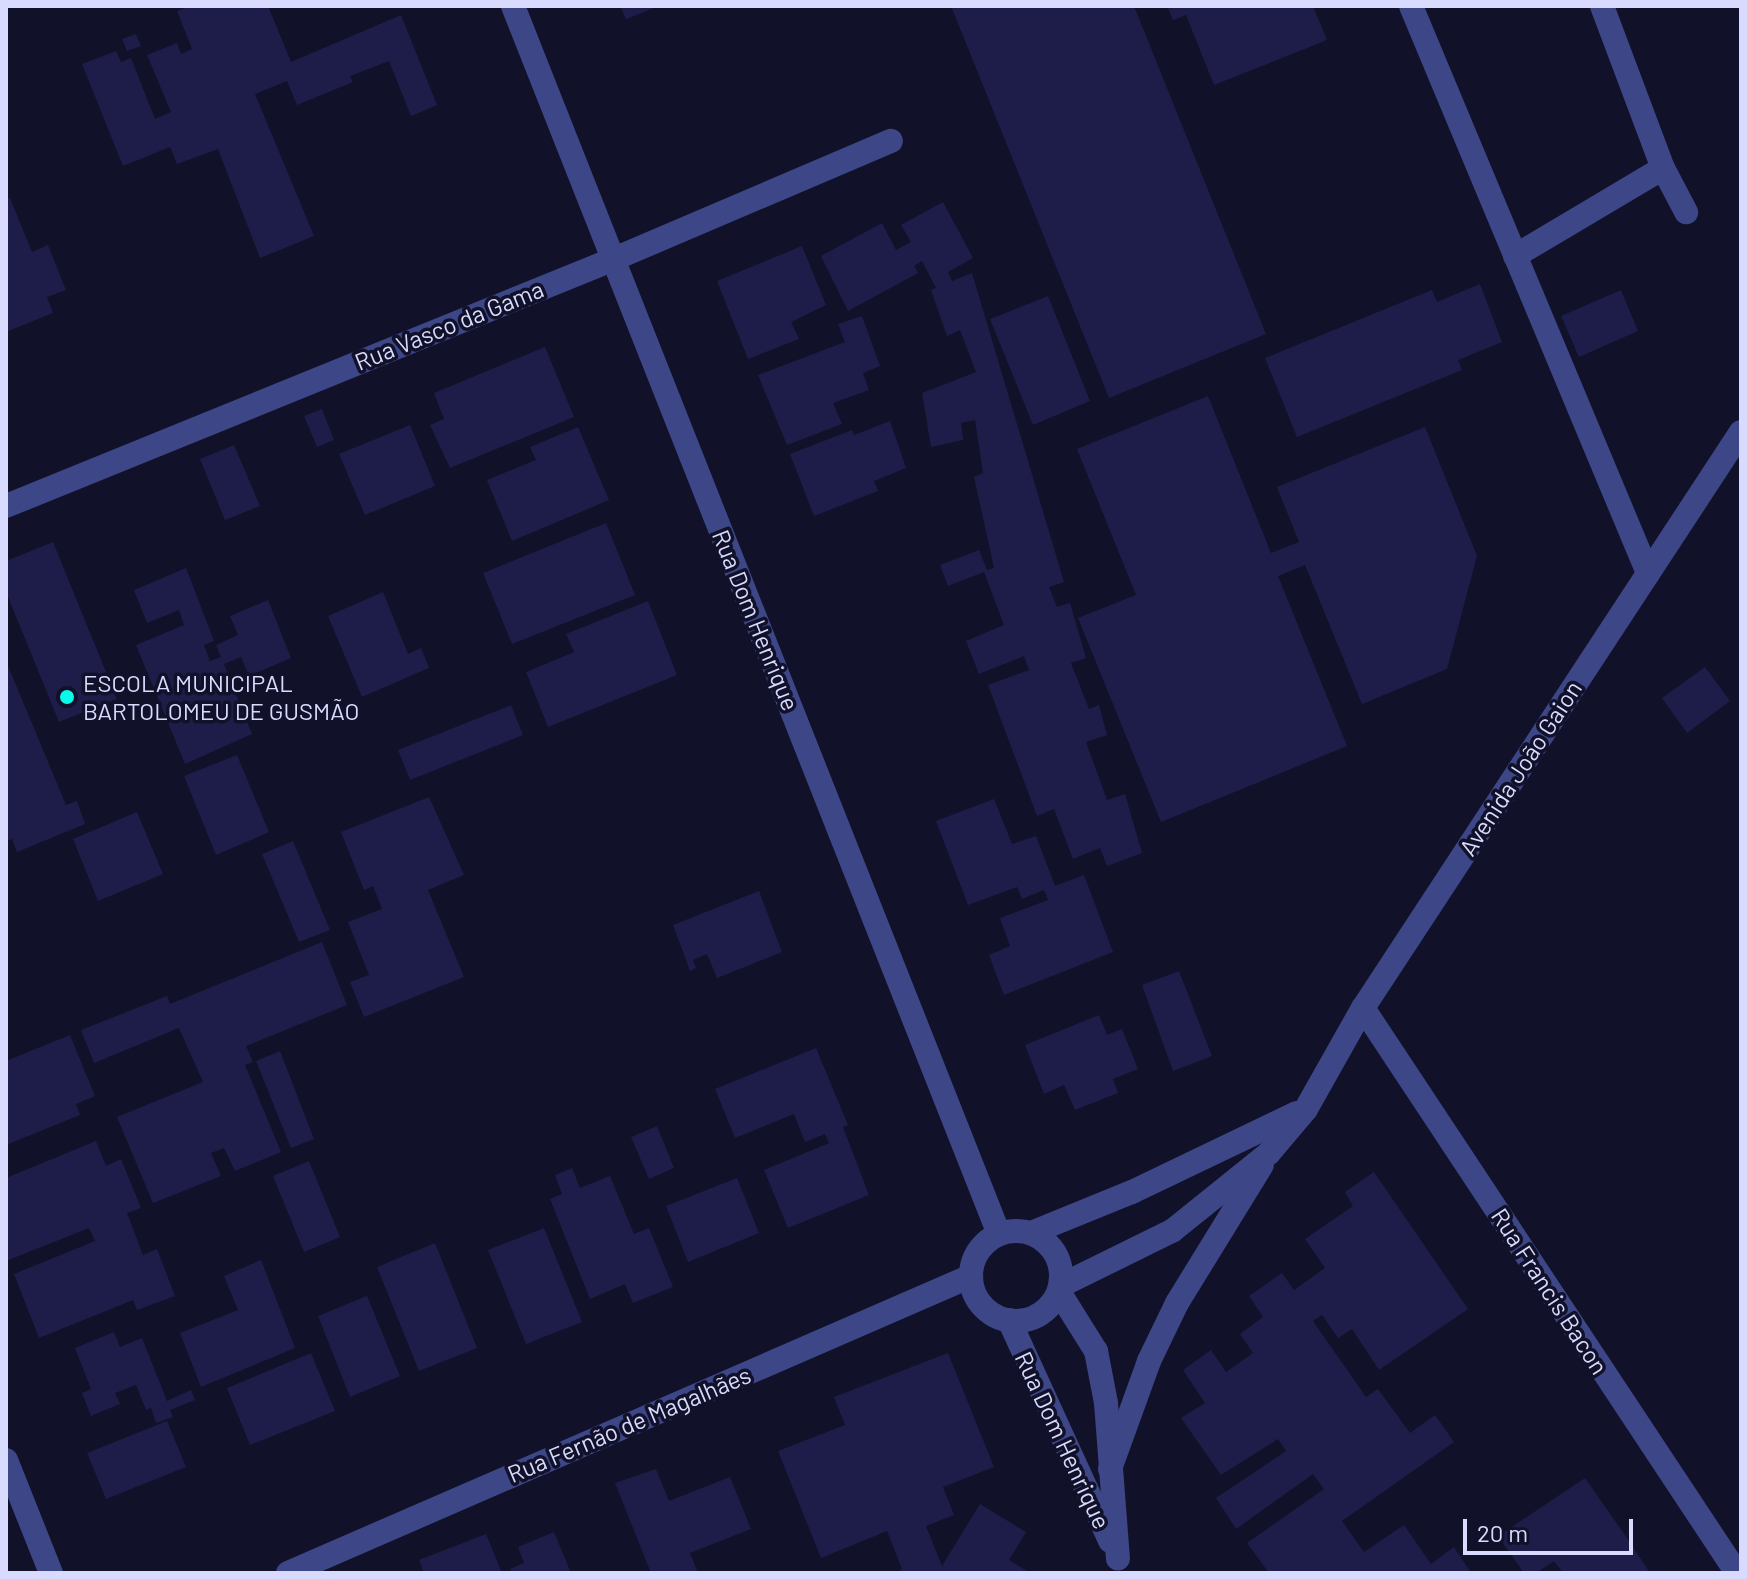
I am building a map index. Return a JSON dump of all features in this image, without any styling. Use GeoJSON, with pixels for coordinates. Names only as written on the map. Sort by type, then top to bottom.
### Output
{"type":"FeatureCollection","features":[{"type":"Feature","properties":{"kind":"street","name":"Rua Dom Henrique"},"geometry":{"type":"LineString","coordinates":[[513,6],[999,1234]]}},
{"type":"Feature","properties":{"kind":"street"},"geometry":{"type":"LineString","coordinates":[[1411,6],[1648,573]]}},
{"type":"Feature","properties":{"kind":"street"},"geometry":{"type":"LineString","coordinates":[[1602,6],[1663,168],[1686,212]]}},
{"type":"Feature","properties":{"kind":"street","name":"Rua Vasco da Gama"},"geometry":{"type":"LineString","coordinates":[[6,506],[614,259],[891,141]]}},
{"type":"Feature","properties":{"kind":"street"},"geometry":{"type":"LineString","coordinates":[[1515,256],[1663,168]]}},
{"type":"Feature","properties":{"kind":"street","name":"Avenida João Gaion"},"geometry":{"type":"LineString","coordinates":[[1059,1289],[1172,1231],[1269,1153],[1306,1109],[1363,1008],[1741,432]]}},
{"type":"Feature","properties":{"kind":"street","name":"Rua Francis Bacon"},"geometry":{"type":"LineString","coordinates":[[1363,1008],[1737,1573]]}},
{"type":"Feature","properties":{"kind":"street"},"geometry":{"type":"LineString","coordinates":[[1031,1233],[1132,1192],[1306,1109]]}},
{"type":"Feature","properties":{"kind":"street"},"geometry":{"type":"LineString","coordinates":[[1110,1469],[1149,1361],[1177,1303],[1269,1153]]}},
{"type":"Feature","properties":{"kind":"street"},"geometry":{"type":"LineString","coordinates":[[1014,1230],[1031,1233],[1045,1241],[1055,1254],[1061,1270],[1059,1289],[1047,1309],[1029,1319],[1009,1320],[994,1315],[982,1305],[971,1276],[979,1250],[999,1234],[1014,1230]]}},
{"type":"Feature","properties":{"kind":"street","name":"Rua Fernão de Magalhães"},"geometry":{"type":"LineString","coordinates":[[288,1573],[971,1276]]}},
{"type":"Feature","properties":{"kind":"street","name":"Rua Dom Henrique"},"geometry":{"type":"LineString","coordinates":[[1059,1289],[1096,1351],[1106,1403],[1120,1566]]}},
{"type":"Feature","properties":{"kind":"street","name":"Rua Dom Henrique"},"geometry":{"type":"LineString","coordinates":[[1009,1320],[1120,1566]]}},
{"type":"Feature","properties":{"kind":"street"},"geometry":{"type":"LineString","coordinates":[[6,1460],[51,1573]]}},
{"type":"Feature","properties":{"kind":"building"},"geometry":{"type":"Polygon","coordinates":[[[191,6],[268,6],[291,62],[401,15],[437,105],[411,116],[389,61],[350,76],[353,82],[297,105],[287,81],[255,94],[314,236],[260,258],[218,149],[177,164],[170,147],[123,166],[82,64],[116,51],[121,62],[131,58],[155,119],[171,112],[147,55],[177,43],[181,54],[192,49],[177,11],[191,6]]]}},
{"type":"Feature","properties":{"kind":"building"},"geometry":{"type":"Polygon","coordinates":[[[620,6],[659,6],[626,19],[620,6]]]}},
{"type":"Feature","properties":{"kind":"building"},"geometry":{"type":"Polygon","coordinates":[[[951,6],[1134,6],[1266,334],[1109,398],[951,6]]]}},
{"type":"Feature","properties":{"kind":"building"},"geometry":{"type":"Polygon","coordinates":[[[1167,6],[1313,6],[1327,40],[1214,85],[1186,15],[1173,20],[1167,6]]]}},
{"type":"Feature","properties":{"kind":"building"},"geometry":{"type":"Polygon","coordinates":[[[136,34],[141,46],[127,51],[122,39],[136,34]]]}},
{"type":"Feature","properties":{"kind":"building"},"geometry":{"type":"Polygon","coordinates":[[[10,198],[32,252],[48,245],[66,290],[47,297],[53,313],[6,332],[6,199],[10,198]]]}},
{"type":"Feature","properties":{"kind":"building"},"geometry":{"type":"Polygon","coordinates":[[[943,202],[973,258],[948,272],[952,281],[972,273],[1064,582],[1049,587],[1057,607],[1070,603],[1086,658],[1071,663],[1089,709],[1099,705],[1107,735],[1086,742],[1107,800],[1125,794],[1142,853],[1107,866],[1100,848],[1073,859],[1054,809],[1037,816],[988,685],[1029,670],[1024,656],[979,674],[966,641],[1004,625],[984,572],[948,586],[940,565],[979,550],[987,570],[994,568],[974,477],[983,473],[975,420],[961,423],[963,440],[931,447],[922,393],[976,372],[960,330],[947,336],[931,290],[936,288],[922,261],[914,266],[918,273],[848,311],[821,256],[882,223],[896,250],[911,242],[901,225],[943,202]]]}},
{"type":"Feature","properties":{"kind":"building"},"geometry":{"type":"Polygon","coordinates":[[[802,246],[826,305],[791,322],[799,339],[748,359],[717,281],[802,246]]]}},
{"type":"Feature","properties":{"kind":"building"},"geometry":{"type":"Polygon","coordinates":[[[1480,284],[1502,342],[1458,360],[1462,370],[1297,437],[1265,358],[1432,290],[1437,302],[1480,284]]]}},
{"type":"Feature","properties":{"kind":"building"},"geometry":{"type":"Polygon","coordinates":[[[1621,290],[1638,331],[1579,357],[1561,316],[1621,290]]]}},
{"type":"Feature","properties":{"kind":"building"},"geometry":{"type":"Polygon","coordinates":[[[1048,296],[1090,401],[1033,425],[990,319],[1048,296]]]}},
{"type":"Feature","properties":{"kind":"building"},"geometry":{"type":"Polygon","coordinates":[[[862,316],[880,366],[863,373],[869,390],[833,403],[842,424],[787,445],[758,375],[845,342],[838,324],[862,316]]]}},
{"type":"Feature","properties":{"kind":"building"},"geometry":{"type":"Polygon","coordinates":[[[545,347],[574,417],[450,468],[430,425],[444,419],[434,393],[545,347]]]}},
{"type":"Feature","properties":{"kind":"building"},"geometry":{"type":"Polygon","coordinates":[[[1208,396],[1271,553],[1299,542],[1277,487],[1425,427],[1477,556],[1447,669],[1362,704],[1305,565],[1278,576],[1347,746],[1161,822],[1078,618],[1136,595],[1077,449],[1208,396]]]}},
{"type":"Feature","properties":{"kind":"building"},"geometry":{"type":"Polygon","coordinates":[[[322,409],[334,440],[317,447],[304,416],[322,409]]]}},
{"type":"Feature","properties":{"kind":"building"},"geometry":{"type":"Polygon","coordinates":[[[890,421],[906,468],[874,481],[878,491],[814,516],[790,454],[852,430],[854,435],[890,421]]]}},
{"type":"Feature","properties":{"kind":"building"},"geometry":{"type":"Polygon","coordinates":[[[410,425],[435,486],[365,515],[339,454],[410,425]]]}},
{"type":"Feature","properties":{"kind":"building"},"geometry":{"type":"Polygon","coordinates":[[[578,427],[609,500],[512,541],[487,480],[536,460],[530,447],[578,427]]]}},
{"type":"Feature","properties":{"kind":"building"},"geometry":{"type":"Polygon","coordinates":[[[234,445],[260,506],[225,520],[200,459],[234,445]]]}},
{"type":"Feature","properties":{"kind":"building"},"geometry":{"type":"Polygon","coordinates":[[[606,523],[635,595],[512,644],[483,573],[606,523]]]}},
{"type":"Feature","properties":{"kind":"building"},"geometry":{"type":"Polygon","coordinates":[[[53,542],[117,699],[59,722],[6,592],[6,561],[53,542]]]}},
{"type":"Feature","properties":{"kind":"building"},"geometry":{"type":"Polygon","coordinates":[[[186,568],[214,641],[204,645],[210,661],[221,657],[216,645],[238,635],[230,616],[268,600],[291,658],[249,676],[241,657],[224,664],[252,734],[185,764],[136,645],[184,625],[179,610],[147,623],[134,590],[186,568]]]}},
{"type":"Feature","properties":{"kind":"building"},"geometry":{"type":"Polygon","coordinates":[[[383,592],[408,654],[421,648],[429,668],[362,697],[328,616],[383,592]]]}},
{"type":"Feature","properties":{"kind":"building"},"geometry":{"type":"Polygon","coordinates":[[[648,601],[677,675],[548,727],[526,672],[574,652],[566,634],[648,601]]]}},
{"type":"Feature","properties":{"kind":"building"},"geometry":{"type":"Polygon","coordinates":[[[6,661],[66,805],[77,801],[85,824],[17,852],[12,839],[6,841],[6,661]]]}},
{"type":"Feature","properties":{"kind":"building"},"geometry":{"type":"Polygon","coordinates":[[[1705,667],[1730,701],[1687,733],[1662,698],[1705,667]]]}},
{"type":"Feature","properties":{"kind":"building"},"geometry":{"type":"Polygon","coordinates":[[[511,705],[523,735],[410,780],[398,750],[511,705]]]}},
{"type":"Feature","properties":{"kind":"building"},"geometry":{"type":"Polygon","coordinates":[[[237,755],[269,832],[216,855],[184,776],[237,755]]]}},
{"type":"Feature","properties":{"kind":"building"},"geometry":{"type":"Polygon","coordinates":[[[429,797],[464,875],[428,890],[464,977],[364,1017],[350,982],[369,975],[348,922],[382,909],[373,886],[364,890],[341,832],[429,797]]]}},
{"type":"Feature","properties":{"kind":"building"},"geometry":{"type":"Polygon","coordinates":[[[994,799],[1012,844],[1036,836],[1055,886],[1084,875],[1113,952],[1004,995],[989,955],[1010,946],[1000,918],[1048,900],[1044,890],[1022,899],[1017,887],[968,905],[936,821],[994,799]]]}},
{"type":"Feature","properties":{"kind":"building"},"geometry":{"type":"Polygon","coordinates":[[[137,812],[163,874],[98,901],[73,839],[137,812]]]}},
{"type":"Feature","properties":{"kind":"building"},"geometry":{"type":"Polygon","coordinates":[[[293,841],[330,930],[299,942],[262,854],[293,841]]]}},
{"type":"Feature","properties":{"kind":"building"},"geometry":{"type":"Polygon","coordinates":[[[759,891],[782,952],[717,978],[707,954],[693,960],[696,968],[690,971],[673,925],[759,891]]]}},
{"type":"Feature","properties":{"kind":"building"},"geometry":{"type":"Polygon","coordinates":[[[322,942],[347,1005],[246,1046],[253,1062],[245,1065],[281,1152],[235,1171],[224,1148],[211,1153],[221,1176],[153,1203],[117,1117],[203,1082],[179,1028],[94,1063],[81,1030],[167,996],[170,1004],[322,942]]]}},
{"type":"Feature","properties":{"kind":"building"},"geometry":{"type":"Polygon","coordinates":[[[1179,971],[1212,1056],[1173,1071],[1142,985],[1179,971]]]}},
{"type":"Feature","properties":{"kind":"building"},"geometry":{"type":"Polygon","coordinates":[[[1099,1015],[1107,1035],[1122,1029],[1138,1069],[1113,1079],[1118,1093],[1075,1110],[1064,1085],[1044,1094],[1025,1045],[1099,1015]]]}},
{"type":"Feature","properties":{"kind":"building"},"geometry":{"type":"Polygon","coordinates":[[[70,1035],[95,1096],[76,1104],[80,1115],[6,1145],[6,1061],[70,1035]]]}},
{"type":"Feature","properties":{"kind":"building"},"geometry":{"type":"Polygon","coordinates":[[[816,1048],[848,1125],[843,1127],[869,1195],[788,1228],[764,1170],[829,1143],[825,1134],[805,1142],[794,1114],[735,1138],[715,1089],[816,1048]]]}},
{"type":"Feature","properties":{"kind":"building"},"geometry":{"type":"Polygon","coordinates":[[[280,1051],[314,1139],[291,1148],[256,1061],[280,1051]]]}},
{"type":"Feature","properties":{"kind":"building"},"geometry":{"type":"Polygon","coordinates":[[[657,1126],[674,1168],[649,1179],[631,1137],[657,1126]]]}},
{"type":"Feature","properties":{"kind":"building"},"geometry":{"type":"Polygon","coordinates":[[[96,1141],[106,1166],[121,1159],[141,1208],[127,1213],[143,1255],[157,1249],[175,1296],[137,1310],[133,1300],[39,1338],[14,1274],[95,1241],[89,1228],[6,1261],[6,1178],[96,1141]]]}},
{"type":"Feature","properties":{"kind":"building"},"geometry":{"type":"Polygon","coordinates":[[[309,1161],[340,1237],[304,1252],[273,1176],[309,1161]]]}},
{"type":"Feature","properties":{"kind":"building"},"geometry":{"type":"Polygon","coordinates":[[[572,1168],[580,1188],[610,1176],[634,1234],[649,1228],[673,1287],[633,1303],[625,1284],[590,1299],[550,1199],[562,1194],[555,1175],[572,1168]]]}},
{"type":"Feature","properties":{"kind":"building"},"geometry":{"type":"Polygon","coordinates":[[[1374,1172],[1468,1309],[1379,1370],[1352,1329],[1338,1338],[1322,1315],[1313,1321],[1366,1397],[1378,1389],[1410,1433],[1435,1415],[1454,1442],[1342,1521],[1364,1552],[1404,1525],[1431,1564],[1454,1547],[1471,1573],[1269,1573],[1247,1543],[1324,1489],[1313,1474],[1236,1529],[1216,1498],[1286,1451],[1278,1439],[1221,1475],[1181,1418],[1205,1403],[1183,1370],[1211,1350],[1226,1372],[1253,1353],[1240,1334],[1263,1317],[1249,1296],[1282,1273],[1294,1290],[1325,1268],[1305,1239],[1353,1206],[1345,1192],[1374,1172]]]}},
{"type":"Feature","properties":{"kind":"building"},"geometry":{"type":"Polygon","coordinates":[[[737,1178],[759,1233],[688,1262],[666,1206],[737,1178]]]}},
{"type":"Feature","properties":{"kind":"building"},"geometry":{"type":"Polygon","coordinates":[[[544,1228],[582,1322],[526,1344],[488,1250],[544,1228]]]}},
{"type":"Feature","properties":{"kind":"building"},"geometry":{"type":"Polygon","coordinates":[[[435,1243],[477,1348],[419,1371],[377,1267],[435,1243]]]}},
{"type":"Feature","properties":{"kind":"building"},"geometry":{"type":"Polygon","coordinates":[[[261,1260],[295,1348],[201,1387],[180,1333],[238,1310],[224,1276],[261,1260]]]}},
{"type":"Feature","properties":{"kind":"building"},"geometry":{"type":"Polygon","coordinates":[[[367,1296],[400,1376],[350,1397],[318,1316],[367,1296]]]}},
{"type":"Feature","properties":{"kind":"building"},"geometry":{"type":"Polygon","coordinates":[[[114,1332],[120,1347],[142,1338],[167,1401],[191,1390],[195,1400],[170,1410],[173,1417],[156,1423],[151,1408],[146,1410],[136,1385],[115,1393],[120,1404],[91,1416],[82,1393],[91,1389],[75,1348],[114,1332]]]}},
{"type":"Feature","properties":{"kind":"building"},"geometry":{"type":"Polygon","coordinates":[[[311,1353],[335,1411],[250,1445],[227,1388],[311,1353]]]}},
{"type":"Feature","properties":{"kind":"building"},"geometry":{"type":"Polygon","coordinates":[[[948,1353],[994,1467],[943,1487],[954,1515],[926,1526],[942,1566],[980,1504],[1026,1532],[1009,1560],[1030,1573],[898,1573],[902,1569],[887,1531],[821,1558],[778,1451],[845,1425],[834,1397],[948,1353]]]}},
{"type":"Feature","properties":{"kind":"building"},"geometry":{"type":"Polygon","coordinates":[[[167,1421],[186,1467],[106,1499],[87,1453],[167,1421]]]}},
{"type":"Feature","properties":{"kind":"building"},"geometry":{"type":"Polygon","coordinates":[[[656,1469],[669,1501],[730,1477],[751,1529],[690,1553],[698,1573],[651,1573],[615,1483],[656,1469]]]}},
{"type":"Feature","properties":{"kind":"building"},"geometry":{"type":"Polygon","coordinates":[[[1585,1478],[1650,1573],[1563,1573],[1554,1561],[1536,1573],[1524,1573],[1498,1536],[1585,1478]]]}},
{"type":"Feature","properties":{"kind":"building"},"geometry":{"type":"Polygon","coordinates":[[[554,1532],[571,1573],[512,1573],[510,1569],[524,1563],[518,1547],[554,1532]]]}},
{"type":"Feature","properties":{"kind":"building"},"geometry":{"type":"Polygon","coordinates":[[[486,1534],[502,1573],[424,1573],[419,1560],[486,1534]]]}},
{"type":"Feature","properties":{"kind":"place","name":"ESCOLA MUNICIPAL BARTOLOMEU DE GUSMÃO"},"geometry":{"type":"Point","coordinates":[67,697]}}]}
